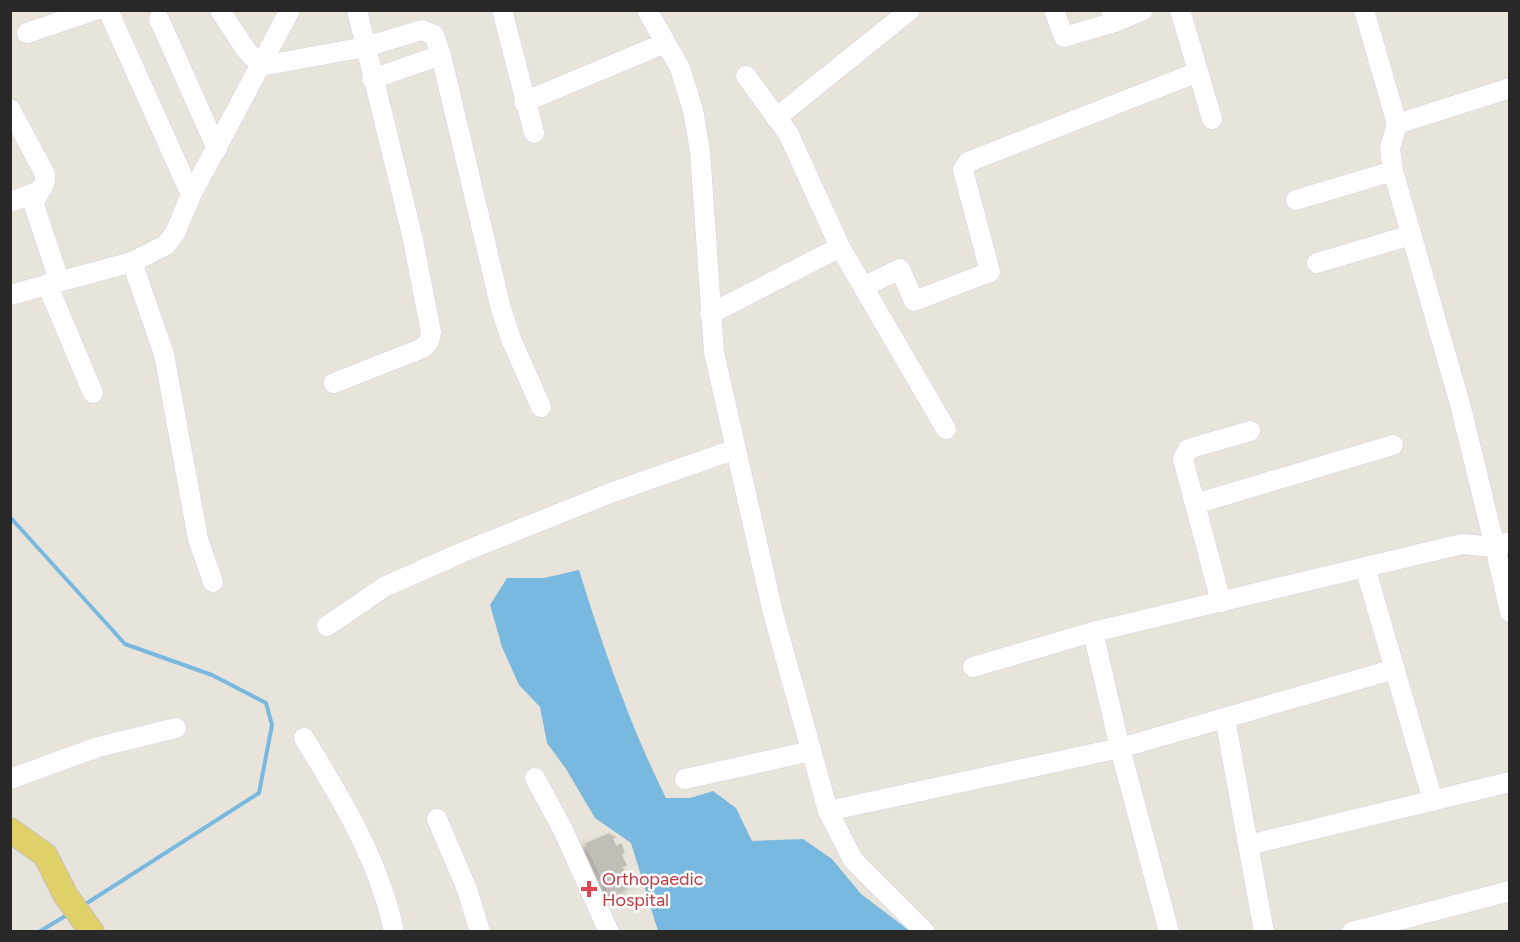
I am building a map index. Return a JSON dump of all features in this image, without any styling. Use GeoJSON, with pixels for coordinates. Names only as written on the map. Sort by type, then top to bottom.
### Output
{"type":"FeatureCollection","features":[{"type":"Feature","properties":{"kind":"main road"},"geometry":{"type":"LineString","coordinates":[[10,830],[45,855],[66,896],[89,928]]}},
{"type":"Feature","properties":{"kind":"street"},"geometry":{"type":"LineString","coordinates":[[27,33],[95,10]]}},
{"type":"Feature","properties":{"kind":"street"},"geometry":{"type":"LineString","coordinates":[[108,10],[191,195]]}},
{"type":"Feature","properties":{"kind":"street"},"geometry":{"type":"LineString","coordinates":[[220,10],[246,50],[261,66]]}},
{"type":"Feature","properties":{"kind":"street"},"geometry":{"type":"LineString","coordinates":[[10,295],[132,261],[166,245],[175,233],[191,195],[290,10]]}},
{"type":"Feature","properties":{"kind":"street"},"geometry":{"type":"LineString","coordinates":[[334,383],[423,348],[429,341],[430,332],[412,235],[372,79],[357,10]]}},
{"type":"Feature","properties":{"kind":"street"},"geometry":{"type":"LineString","coordinates":[[502,10],[524,102],[534,133]]}},
{"type":"Feature","properties":{"kind":"street"},"geometry":{"type":"LineString","coordinates":[[647,10],[680,68],[693,110],[700,151],[714,352],[773,614],[828,811],[853,860],[925,932]]}},
{"type":"Feature","properties":{"kind":"street"},"geometry":{"type":"LineString","coordinates":[[776,118],[910,10]]}},
{"type":"Feature","properties":{"kind":"street"},"geometry":{"type":"LineString","coordinates":[[1054,10],[1064,37],[1113,16],[1143,10]]}},
{"type":"Feature","properties":{"kind":"street"},"geometry":{"type":"LineString","coordinates":[[1179,10],[1212,119]]}},
{"type":"Feature","properties":{"kind":"street"},"geometry":{"type":"LineString","coordinates":[[1364,10],[1397,124],[1390,147],[1393,171],[1502,545],[1509,612]]}},
{"type":"Feature","properties":{"kind":"street"},"geometry":{"type":"LineString","coordinates":[[159,19],[217,149]]}},
{"type":"Feature","properties":{"kind":"street"},"geometry":{"type":"LineString","coordinates":[[261,66],[365,47],[423,30],[434,35],[441,55],[501,309],[511,339],[541,407]]}},
{"type":"Feature","properties":{"kind":"street"},"geometry":{"type":"LineString","coordinates":[[524,102],[665,43]]}},
{"type":"Feature","properties":{"kind":"street"},"geometry":{"type":"LineString","coordinates":[[372,79],[441,55]]}},
{"type":"Feature","properties":{"kind":"street"},"geometry":{"type":"LineString","coordinates":[[865,286],[900,269],[914,301],[990,272],[963,170],[968,162],[1198,72]]}},
{"type":"Feature","properties":{"kind":"street"},"geometry":{"type":"LineString","coordinates":[[746,76],[788,133],[810,176],[840,247],[865,286],[946,429]]}},
{"type":"Feature","properties":{"kind":"street"},"geometry":{"type":"LineString","coordinates":[[1397,124],[1509,88]]}},
{"type":"Feature","properties":{"kind":"street"},"geometry":{"type":"LineString","coordinates":[[10,109],[43,168],[46,179],[34,205],[53,282],[93,393]]}},
{"type":"Feature","properties":{"kind":"street"},"geometry":{"type":"LineString","coordinates":[[1296,200],[1393,171]]}},
{"type":"Feature","properties":{"kind":"street"},"geometry":{"type":"LineString","coordinates":[[10,202],[40,191]]}},
{"type":"Feature","properties":{"kind":"street"},"geometry":{"type":"LineString","coordinates":[[1317,263],[1411,236]]}},
{"type":"Feature","properties":{"kind":"street"},"geometry":{"type":"LineString","coordinates":[[710,314],[840,247]]}},
{"type":"Feature","properties":{"kind":"street"},"geometry":{"type":"LineString","coordinates":[[132,261],[164,354],[198,539],[213,582]]}},
{"type":"Feature","properties":{"kind":"street"},"geometry":{"type":"LineString","coordinates":[[1221,602],[1184,454],[1188,449],[1250,431]]}},
{"type":"Feature","properties":{"kind":"street"},"geometry":{"type":"LineString","coordinates":[[1195,504],[1393,445]]}},
{"type":"Feature","properties":{"kind":"street"},"geometry":{"type":"LineString","coordinates":[[327,626],[384,587],[463,552],[613,492],[736,448]]}},
{"type":"Feature","properties":{"kind":"street"},"geometry":{"type":"LineString","coordinates":[[973,666],[1093,632],[1462,544],[1502,545]]}},
{"type":"Feature","properties":{"kind":"street"},"geometry":{"type":"LineString","coordinates":[[1365,567],[1432,801]]}},
{"type":"Feature","properties":{"kind":"street"},"geometry":{"type":"LineString","coordinates":[[1093,632],[1120,748],[1169,932]]}},
{"type":"Feature","properties":{"kind":"street"},"geometry":{"type":"LineString","coordinates":[[828,811],[1120,748],[1395,669]]}},
{"type":"Feature","properties":{"kind":"street"},"geometry":{"type":"LineString","coordinates":[[1224,718],[1264,932]]}},
{"type":"Feature","properties":{"kind":"street"},"geometry":{"type":"LineString","coordinates":[[10,779],[98,747],[176,728]]}},
{"type":"Feature","properties":{"kind":"street"},"geometry":{"type":"LineString","coordinates":[[304,738],[343,802],[370,861],[394,932]]}},
{"type":"Feature","properties":{"kind":"street"},"geometry":{"type":"LineString","coordinates":[[685,779],[811,751]]}},
{"type":"Feature","properties":{"kind":"street"},"geometry":{"type":"LineString","coordinates":[[535,778],[563,830],[609,932]]}},
{"type":"Feature","properties":{"kind":"street"},"geometry":{"type":"LineString","coordinates":[[1248,845],[1509,782]]}},
{"type":"Feature","properties":{"kind":"street"},"geometry":{"type":"LineString","coordinates":[[437,819],[467,889],[480,932]]}},
{"type":"Feature","properties":{"kind":"street"},"geometry":{"type":"LineString","coordinates":[[1352,932],[1376,928],[1509,891]]}},
{"type":"Feature","properties":{"kind":"water"},"geometry":{"type":"Polygon","coordinates":[[[579,570],[618,686],[666,798],[690,798],[713,791],[736,808],[752,841],[803,839],[832,859],[861,894],[910,931],[658,931],[631,843],[595,818],[566,769],[547,743],[540,707],[519,685],[502,647],[490,605],[507,578],[544,578],[579,570]]]}},
{"type":"Feature","properties":{"kind":"building"},"geometry":{"type":"Polygon","coordinates":[[[609,834],[615,837],[612,838],[616,847],[621,844],[624,852],[621,854],[626,865],[621,867],[633,883],[610,894],[586,844],[609,834]]]}},
{"type":"Feature","properties":{"kind":"waterway"},"geometry":{"type":"LineString","coordinates":[[10,517],[125,644],[212,675],[266,703],[272,725],[259,793],[84,905]]}},
{"type":"Feature","properties":{"kind":"waterway"},"geometry":{"type":"LineString","coordinates":[[39,932],[70,913]]}},
{"type":"Feature","properties":{"kind":"place","name":"Orthopaedic Hospital"},"geometry":{"type":"Point","coordinates":[589,889]}}]}
